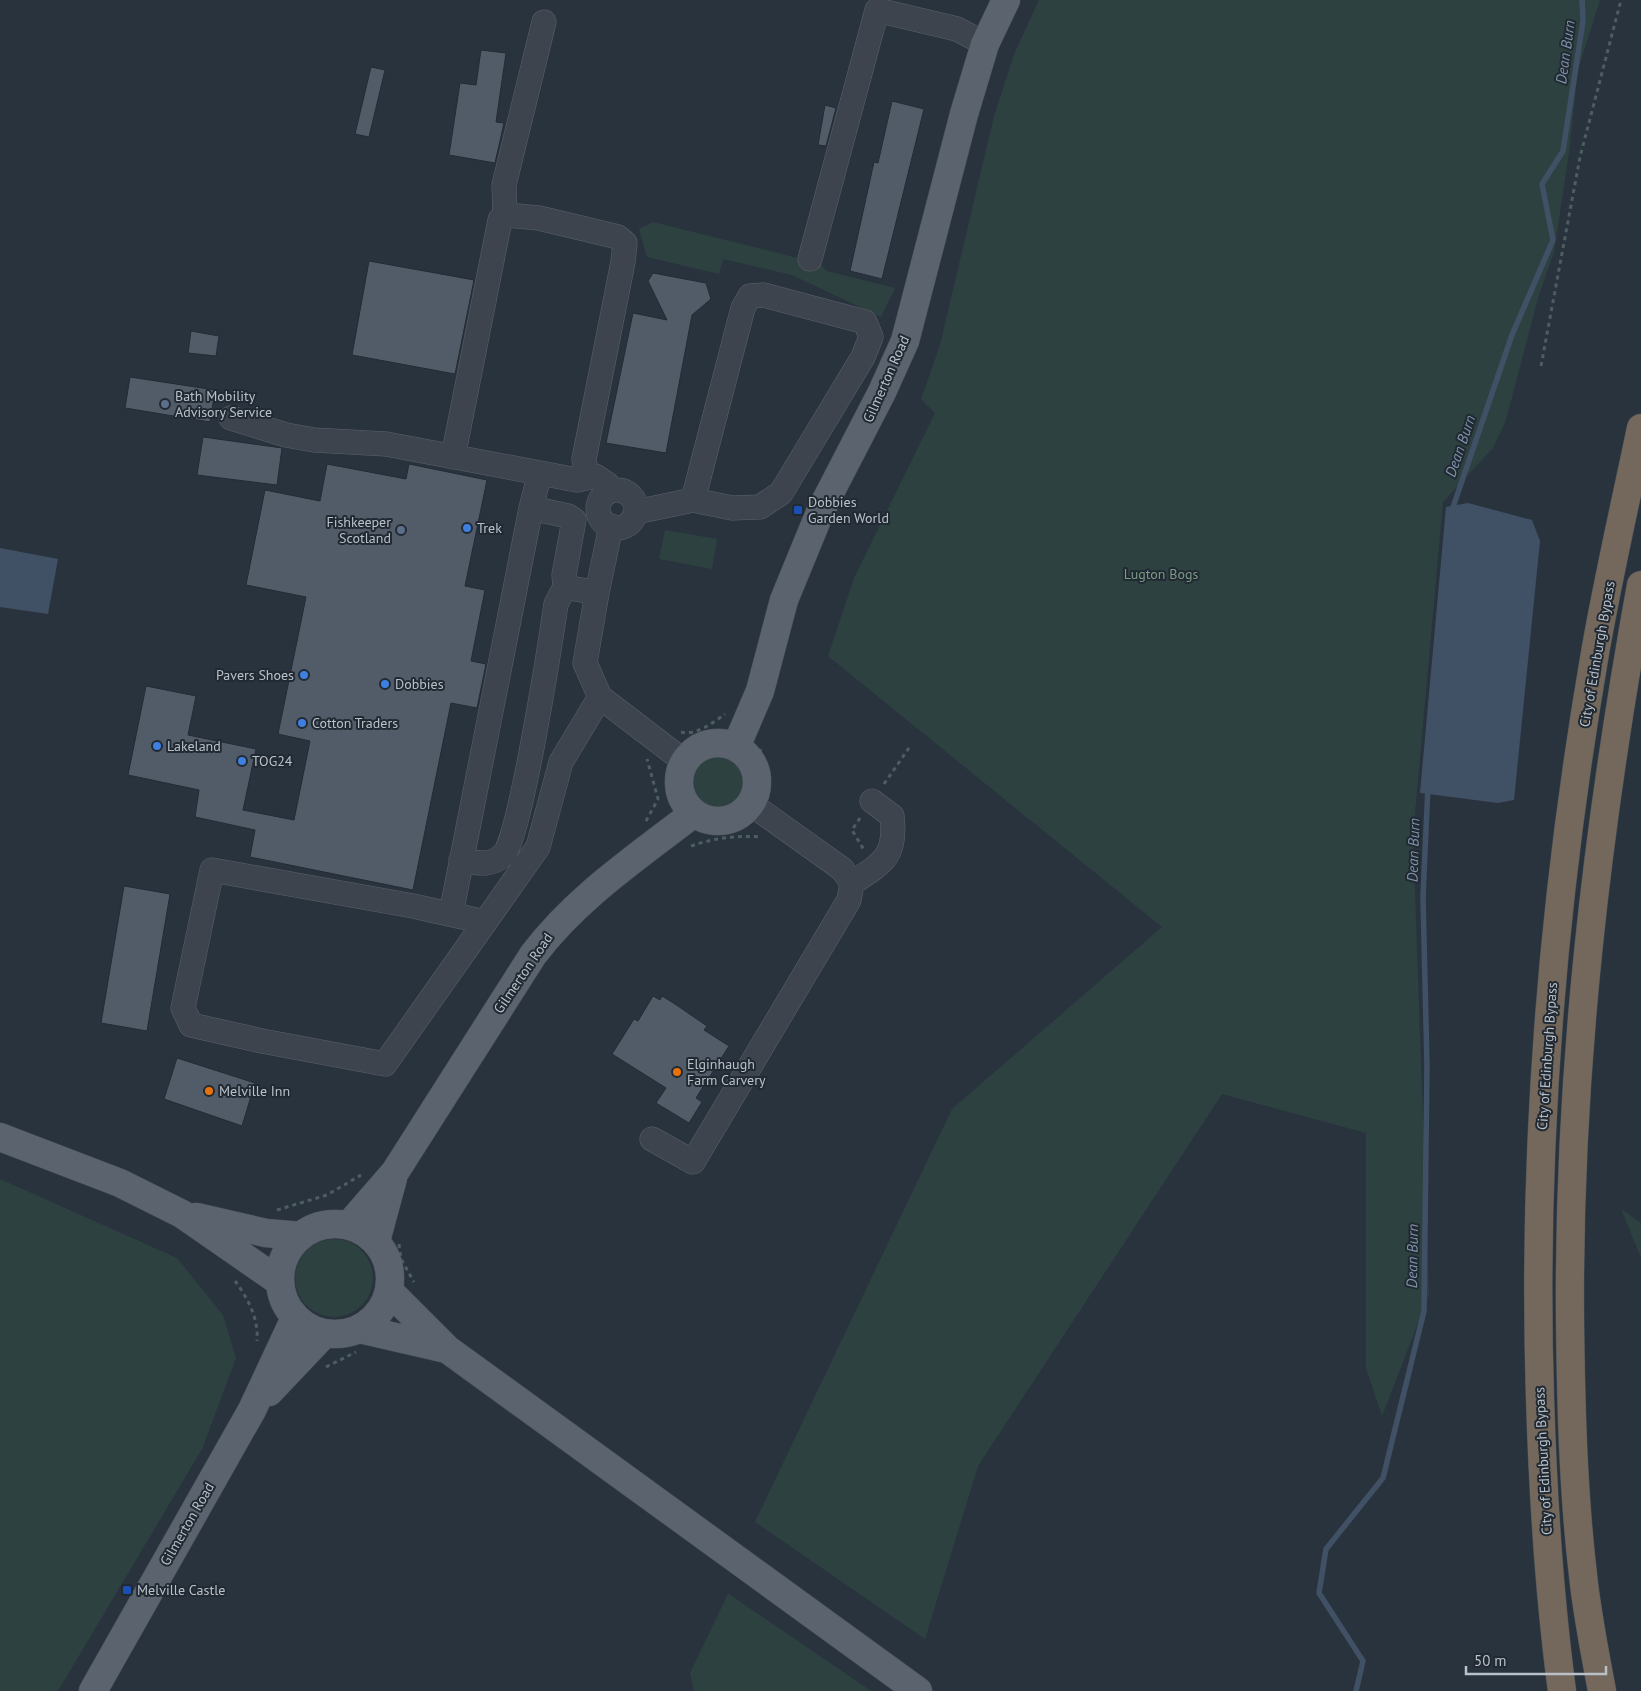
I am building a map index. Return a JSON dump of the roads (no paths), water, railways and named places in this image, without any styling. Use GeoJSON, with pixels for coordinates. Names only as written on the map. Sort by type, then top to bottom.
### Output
{"type":"FeatureCollection","features":[{"type":"Feature","properties":{"kind":"highway","name":"City of Edinburgh Bypass"},"geometry":{"type":"LineString","coordinates":[[1562,1691],[1548,1549],[1542,1457],[1539,1356],[1540,1162],[1547,1020],[1566,849],[1595,657],[1641,428]]}},
{"type":"Feature","properties":{"kind":"highway"},"geometry":{"type":"LineString","coordinates":[[1602,1691],[1583,1578],[1572,1443],[1569,1250],[1572,1159],[1580,1027],[1591,908],[1608,782],[1641,585]]}},
{"type":"Feature","properties":{"kind":"main road","name":"Gilmerton Road"},"geometry":{"type":"LineString","coordinates":[[748,746],[760,691],[784,600],[817,519],[882,392],[905,341],[964,114],[985,44],[1006,0]]}},
{"type":"Feature","properties":{"kind":"main road"},"geometry":{"type":"LineString","coordinates":[[714,743],[748,746],[758,779],[757,792],[760,798],[742,814],[731,820],[712,821],[694,813],[681,794],[680,772],[685,762],[698,750],[714,743]]}},
{"type":"Feature","properties":{"kind":"main road","name":"Gilmerton Road"},"geometry":{"type":"LineString","coordinates":[[349,1225],[395,1172],[532,955],[553,928],[581,900],[694,813]]}},
{"type":"Feature","properties":{"kind":"main road"},"geometry":{"type":"LineString","coordinates":[[0,1137],[120,1183],[182,1214],[280,1282]]}},
{"type":"Feature","properties":{"kind":"main road","name":"Gilmerton Road"},"geometry":{"type":"LineString","coordinates":[[387,1239],[395,1172]]}},
{"type":"Feature","properties":{"kind":"main road"},"geometry":{"type":"LineString","coordinates":[[182,1214],[266,1233],[301,1236]]}},
{"type":"Feature","properties":{"kind":"main road"},"geometry":{"type":"LineString","coordinates":[[363,1340],[384,1306],[390,1292],[387,1239],[349,1225],[324,1225],[301,1236],[290,1244],[280,1269],[280,1282],[284,1301],[295,1318],[308,1328],[324,1334],[342,1334],[363,1340],[448,1349]]}},
{"type":"Feature","properties":{"kind":"main road"},"geometry":{"type":"LineString","coordinates":[[390,1292],[448,1349],[918,1691]]}},
{"type":"Feature","properties":{"kind":"main road","name":"Gilmerton Road"},"geometry":{"type":"LineString","coordinates":[[92,1691],[252,1410],[295,1318]]}},
{"type":"Feature","properties":{"kind":"main road","name":"Gilmerton Road"},"geometry":{"type":"LineString","coordinates":[[252,1410],[324,1334]]}},
{"type":"Feature","properties":{"kind":"street"},"geometry":{"type":"LineString","coordinates":[[810,259],[878,10],[957,29],[985,44]]}},
{"type":"Feature","properties":{"kind":"street"},"geometry":{"type":"LineString","coordinates":[[505,216],[504,185],[544,22]]}},
{"type":"Feature","properties":{"kind":"street"},"geometry":{"type":"LineString","coordinates":[[453,456],[500,220],[505,216],[539,218],[618,237],[624,243],[624,256],[584,459],[587,475],[590,477]]}},
{"type":"Feature","properties":{"kind":"street"},"geometry":{"type":"LineString","coordinates":[[636,512],[693,500],[732,508],[760,507],[782,493],[863,357],[871,337],[865,322],[764,295],[750,296],[743,308],[693,500]]}},
{"type":"Feature","properties":{"kind":"street"},"geometry":{"type":"LineString","coordinates":[[231,418],[314,440],[386,444],[577,480],[595,476],[607,484],[608,492]]}},
{"type":"Feature","properties":{"kind":"street"},"geometry":{"type":"LineString","coordinates":[[451,914],[531,508],[540,473]]}},
{"type":"Feature","properties":{"kind":"street"},"geometry":{"type":"LineString","coordinates":[[620,490],[630,495],[636,506],[636,512],[627,525],[610,526],[601,519],[598,507],[600,501],[608,492],[620,490]]}},
{"type":"Feature","properties":{"kind":"street"},"geometry":{"type":"LineString","coordinates":[[461,860],[485,864],[496,861],[506,853],[516,824],[556,604],[565,587],[564,575],[574,520],[568,516],[531,508]]}},
{"type":"Feature","properties":{"kind":"street"},"geometry":{"type":"LineString","coordinates":[[610,526],[584,663],[600,697],[685,762]]}},
{"type":"Feature","properties":{"kind":"street"},"geometry":{"type":"LineString","coordinates":[[565,587],[596,593]]}},
{"type":"Feature","properties":{"kind":"street"},"geometry":{"type":"LineString","coordinates":[[485,922],[212,870],[184,1008],[192,1024],[262,1041],[385,1064],[538,847],[561,762],[600,697]]}},
{"type":"Feature","properties":{"kind":"street"},"geometry":{"type":"LineString","coordinates":[[760,798],[776,822],[842,870],[852,883]]}},
{"type":"Feature","properties":{"kind":"street"},"geometry":{"type":"LineString","coordinates":[[852,883],[876,868],[888,855],[895,836],[892,816],[872,801]]}},
{"type":"Feature","properties":{"kind":"street"},"geometry":{"type":"LineString","coordinates":[[652,1139],[693,1162],[849,900],[852,883],[861,861]]}},
{"type":"Feature","properties":{"kind":"water"},"geometry":{"type":"Polygon","coordinates":[[[1468,503],[1532,520],[1540,541],[1514,800],[1498,803],[1420,793],[1446,507],[1468,503]]]}},
{"type":"Feature","properties":{"kind":"water"},"geometry":{"type":"Polygon","coordinates":[[[0,548],[58,559],[48,614],[0,607],[0,548]]]}},
{"type":"Feature","properties":{"kind":"waterway","name":"Dean Burn"},"geometry":{"type":"LineString","coordinates":[[1451,513],[1512,335],[1553,240],[1542,184],[1563,151],[1583,21],[1582,0]]}},
{"type":"Feature","properties":{"kind":"waterway","name":"Dean Burn"},"geometry":{"type":"LineString","coordinates":[[1356,1691],[1363,1661],[1319,1593],[1326,1549],[1383,1478],[1424,1311],[1427,1065],[1423,897],[1428,786]]}},
{"type":"Feature","properties":{"kind":"place","name":"Bath Mobility Advisory Service"},"geometry":{"type":"Point","coordinates":[165,404]}},
{"type":"Feature","properties":{"kind":"place","name":"Dobbies Garden World"},"geometry":{"type":"Point","coordinates":[798,510]}},
{"type":"Feature","properties":{"kind":"place","name":"Trek"},"geometry":{"type":"Point","coordinates":[467,528]}},
{"type":"Feature","properties":{"kind":"place","name":"Fishkeeper Scotland"},"geometry":{"type":"Point","coordinates":[401,530]}},
{"type":"Feature","properties":{"kind":"place","name":"Pavers Shoes"},"geometry":{"type":"Point","coordinates":[304,675]}},
{"type":"Feature","properties":{"kind":"place","name":"Dobbies"},"geometry":{"type":"Point","coordinates":[385,684]}},
{"type":"Feature","properties":{"kind":"place","name":"Cotton Traders"},"geometry":{"type":"Point","coordinates":[302,723]}},
{"type":"Feature","properties":{"kind":"place","name":"Lakeland"},"geometry":{"type":"Point","coordinates":[157,746]}},
{"type":"Feature","properties":{"kind":"place","name":"TOG24"},"geometry":{"type":"Point","coordinates":[242,761]}},
{"type":"Feature","properties":{"kind":"place","name":"Elginhaugh Farm Carvery"},"geometry":{"type":"Point","coordinates":[677,1072]}},
{"type":"Feature","properties":{"kind":"place","name":"Melville Inn"},"geometry":{"type":"Point","coordinates":[209,1091]}},
{"type":"Feature","properties":{"kind":"place","name":"Melville Castle"},"geometry":{"type":"Point","coordinates":[127,1590]}},
{"type":"Feature","properties":{"kind":"park label","name":"Lugton Bogs"},"geometry":{"type":"Point","coordinates":[1161,574]}}]}
